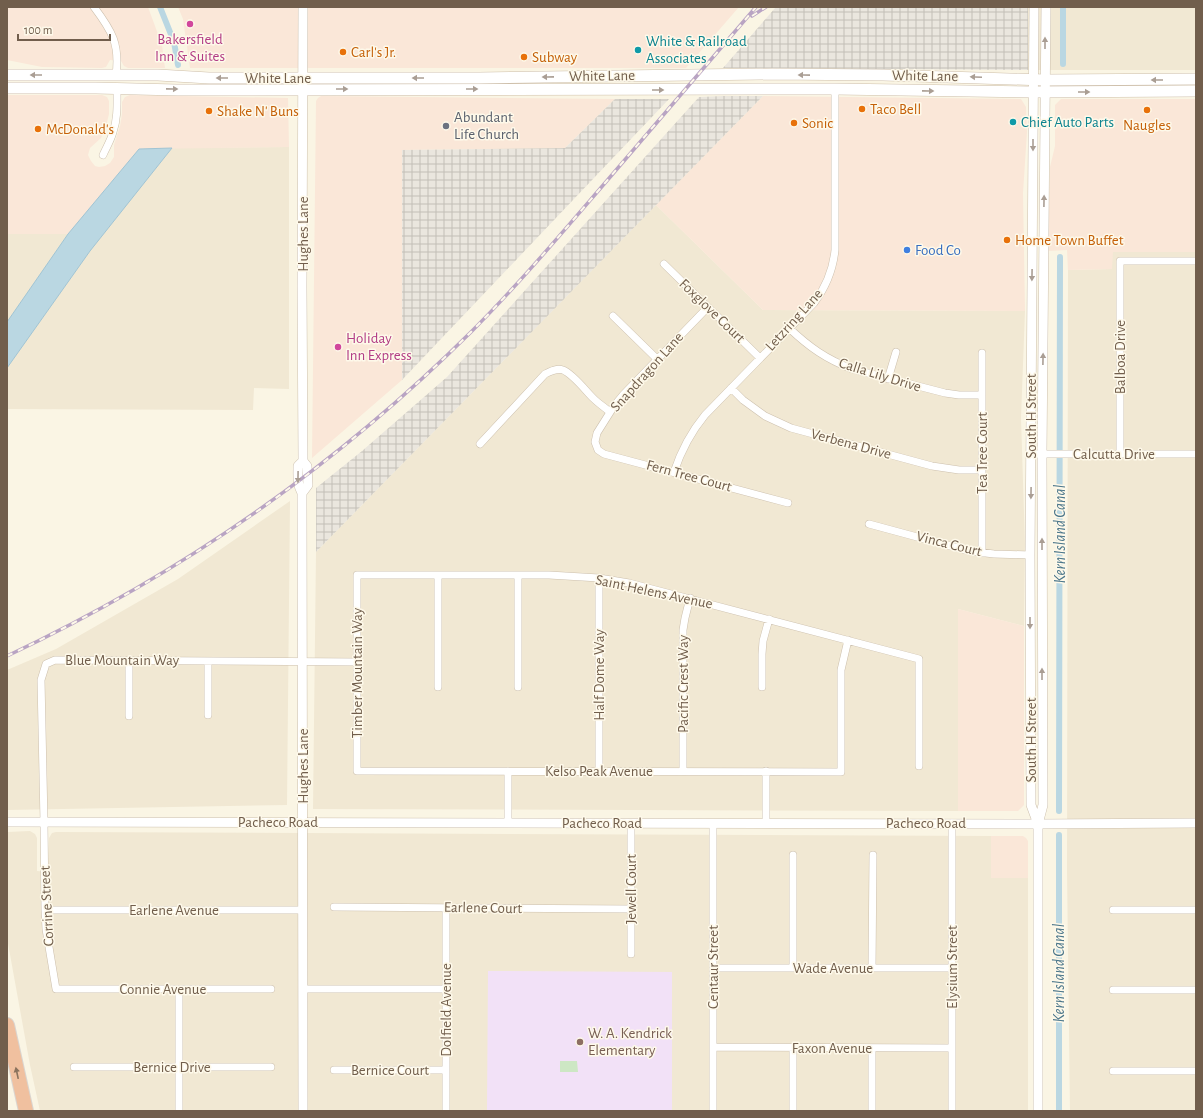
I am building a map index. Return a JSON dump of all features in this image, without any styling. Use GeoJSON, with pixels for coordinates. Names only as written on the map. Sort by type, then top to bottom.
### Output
{"type":"FeatureCollection","features":[{"type":"Feature","properties":{"kind":"highway"},"geometry":{"type":"LineString","coordinates":[[7,1025],[26,1111]]}},
{"type":"Feature","properties":{"kind":"main road","name":"White Lane"},"geometry":{"type":"LineString","coordinates":[[7,88],[117,88],[177,90],[303,83],[479,78],[773,74],[883,75],[1045,80],[1196,80]]}},
{"type":"Feature","properties":{"kind":"main road"},"geometry":{"type":"LineString","coordinates":[[707,90],[718,84],[773,74]]}},
{"type":"Feature","properties":{"kind":"main road","name":"White Lane"},"geometry":{"type":"LineString","coordinates":[[7,75],[158,75],[303,83],[629,90],[885,90],[1033,92],[1196,91]]}},
{"type":"Feature","properties":{"kind":"main road"},"geometry":{"type":"LineString","coordinates":[[48,88],[58,82],[108,81],[116,75]]}},
{"type":"Feature","properties":{"kind":"main road"},"geometry":{"type":"LineString","coordinates":[[117,88],[124,82],[150,81],[158,75]]}},
{"type":"Feature","properties":{"kind":"main road"},"geometry":{"type":"LineString","coordinates":[[774,90],[822,84],[830,81],[837,75]]}},
{"type":"Feature","properties":{"kind":"main road"},"geometry":{"type":"LineString","coordinates":[[835,90],[840,86],[883,75]]}},
{"type":"Feature","properties":{"kind":"main road"},"geometry":{"type":"LineString","coordinates":[[629,90],[639,83],[668,76]]}},
{"type":"Feature","properties":{"kind":"main road"},"geometry":{"type":"LineString","coordinates":[[885,90],[920,81],[925,76]]}},
{"type":"Feature","properties":{"kind":"street"},"geometry":{"type":"LineString","coordinates":[[94,7],[106,22],[114,41],[117,61],[116,75]]}},
{"type":"Feature","properties":{"kind":"street","name":"Hughes Lane"},"geometry":{"type":"LineString","coordinates":[[303,1111],[302,493],[308,485],[307,466],[303,461],[304,7]]}},
{"type":"Feature","properties":{"kind":"street","name":"South H Street"},"geometry":{"type":"LineString","coordinates":[[1034,7],[1030,555],[1031,805],[1038,824]]}},
{"type":"Feature","properties":{"kind":"street"},"geometry":{"type":"LineString","coordinates":[[1042,7],[1046,29]]}},
{"type":"Feature","properties":{"kind":"street","name":"South H Street"},"geometry":{"type":"LineString","coordinates":[[1038,1111],[1038,824],[1043,805],[1042,454],[1046,7]]}},
{"type":"Feature","properties":{"kind":"street"},"geometry":{"type":"LineString","coordinates":[[103,155],[115,124],[117,114],[117,88]]}},
{"type":"Feature","properties":{"kind":"street","name":"Letzring Lane"},"geometry":{"type":"LineString","coordinates":[[674,472],[680,454],[690,436],[705,415],[814,303],[827,283],[834,261],[835,250],[835,90]]}},
{"type":"Feature","properties":{"kind":"street"},"geometry":{"type":"LineString","coordinates":[[1032,213],[1037,218],[1044,261]]}},
{"type":"Feature","properties":{"kind":"street","name":"Balboa Drive"},"geometry":{"type":"LineString","coordinates":[[1120,454],[1120,261],[1196,260]]}},
{"type":"Feature","properties":{"kind":"street","name":"Foxglove Court"},"geometry":{"type":"LineString","coordinates":[[664,264],[760,358]]}},
{"type":"Feature","properties":{"kind":"street","name":"Snapdragon Lane"},"geometry":{"type":"LineString","coordinates":[[596,442],[597,433],[623,394],[708,307]]}},
{"type":"Feature","properties":{"kind":"street"},"geometry":{"type":"LineString","coordinates":[[613,316],[657,359]]}},
{"type":"Feature","properties":{"kind":"street","name":"Calla Lily Drive"},"geometry":{"type":"LineString","coordinates":[[790,328],[815,350],[838,364],[852,369],[944,393],[959,395],[982,395]]}},
{"type":"Feature","properties":{"kind":"street"},"geometry":{"type":"LineString","coordinates":[[888,379],[896,352]]}},
{"type":"Feature","properties":{"kind":"street","name":"Tea Tree Court"},"geometry":{"type":"LineString","coordinates":[[982,353],[982,553]]}},
{"type":"Feature","properties":{"kind":"street"},"geometry":{"type":"LineString","coordinates":[[480,444],[545,374],[559,369],[569,374],[594,400],[610,412]]}},
{"type":"Feature","properties":{"kind":"street","name":"Verbena Drive"},"geometry":{"type":"LineString","coordinates":[[731,388],[743,400],[760,413],[791,428],[945,469],[982,470]]}},
{"type":"Feature","properties":{"kind":"street","name":"Fern Tree Court"},"geometry":{"type":"LineString","coordinates":[[596,442],[598,450],[604,454],[788,503]]}},
{"type":"Feature","properties":{"kind":"street","name":"Calcutta Drive"},"geometry":{"type":"LineString","coordinates":[[1031,454],[1196,454]]}},
{"type":"Feature","properties":{"kind":"street","name":"Vinca Court"},"geometry":{"type":"LineString","coordinates":[[869,524],[982,553],[1030,555]]}},
{"type":"Feature","properties":{"kind":"street"},"geometry":{"type":"LineString","coordinates":[[1030,555],[1035,560],[1037,565],[1042,612]]}},
{"type":"Feature","properties":{"kind":"street","name":"Saint Helens Avenue"},"geometry":{"type":"LineString","coordinates":[[357,575],[518,575],[599,578],[629,583],[690,598],[919,659],[919,766]]}},
{"type":"Feature","properties":{"kind":"street","name":"Timber Mountain Way"},"geometry":{"type":"LineString","coordinates":[[357,575],[357,771]]}},
{"type":"Feature","properties":{"kind":"street"},"geometry":{"type":"LineString","coordinates":[[438,575],[438,687]]}},
{"type":"Feature","properties":{"kind":"street"},"geometry":{"type":"LineString","coordinates":[[518,575],[518,687]]}},
{"type":"Feature","properties":{"kind":"street","name":"Half Dome Way"},"geometry":{"type":"LineString","coordinates":[[599,578],[599,771]]}},
{"type":"Feature","properties":{"kind":"street","name":"Pacific Crest Way"},"geometry":{"type":"LineString","coordinates":[[682,771],[683,630],[690,598]]}},
{"type":"Feature","properties":{"kind":"street"},"geometry":{"type":"LineString","coordinates":[[762,687],[763,641],[769,619]]}},
{"type":"Feature","properties":{"kind":"street","name":"Kelso Peak Avenue"},"geometry":{"type":"LineString","coordinates":[[357,771],[840,772],[841,670],[848,640]]}},
{"type":"Feature","properties":{"kind":"street","name":"Blue Mountain Way"},"geometry":{"type":"LineString","coordinates":[[44,822],[41,680],[46,664],[55,660],[357,662]]}},
{"type":"Feature","properties":{"kind":"street"},"geometry":{"type":"LineString","coordinates":[[129,660],[129,716]]}},
{"type":"Feature","properties":{"kind":"street"},"geometry":{"type":"LineString","coordinates":[[208,661],[208,715]]}},
{"type":"Feature","properties":{"kind":"street"},"geometry":{"type":"LineString","coordinates":[[1031,688],[1035,689],[1037,693],[1043,739]]}},
{"type":"Feature","properties":{"kind":"street"},"geometry":{"type":"LineString","coordinates":[[508,771],[508,823]]}},
{"type":"Feature","properties":{"kind":"street"},"geometry":{"type":"LineString","coordinates":[[766,771],[766,823]]}},
{"type":"Feature","properties":{"kind":"street","name":"Pacheco Road"},"geometry":{"type":"LineString","coordinates":[[7,822],[1196,823]]}},
{"type":"Feature","properties":{"kind":"street","name":"Corrine Street"},"geometry":{"type":"LineString","coordinates":[[44,822],[44,910],[56,989]]}},
{"type":"Feature","properties":{"kind":"street","name":"Jewell Court"},"geometry":{"type":"LineString","coordinates":[[631,823],[631,954]]}},
{"type":"Feature","properties":{"kind":"street","name":"Centaur Street"},"geometry":{"type":"LineString","coordinates":[[713,823],[713,1111]]}},
{"type":"Feature","properties":{"kind":"street","name":"Elysium Street"},"geometry":{"type":"LineString","coordinates":[[952,823],[952,1111]]}},
{"type":"Feature","properties":{"kind":"street"},"geometry":{"type":"LineString","coordinates":[[793,855],[793,968]]}},
{"type":"Feature","properties":{"kind":"street"},"geometry":{"type":"LineString","coordinates":[[872,968],[873,855]]}},
{"type":"Feature","properties":{"kind":"street","name":"Earlene Court"},"geometry":{"type":"LineString","coordinates":[[334,907],[631,909]]}},
{"type":"Feature","properties":{"kind":"street","name":"Dolfield Avenue"},"geometry":{"type":"LineString","coordinates":[[446,908],[446,1111]]}},
{"type":"Feature","properties":{"kind":"street","name":"Earlene Avenue"},"geometry":{"type":"LineString","coordinates":[[44,910],[303,910]]}},
{"type":"Feature","properties":{"kind":"street"},"geometry":{"type":"LineString","coordinates":[[1113,910],[1196,910]]}},
{"type":"Feature","properties":{"kind":"street","name":"Wade Avenue"},"geometry":{"type":"LineString","coordinates":[[713,968],[952,968]]}},
{"type":"Feature","properties":{"kind":"street","name":"Connie Avenue"},"geometry":{"type":"LineString","coordinates":[[56,989],[271,989]]}},
{"type":"Feature","properties":{"kind":"street"},"geometry":{"type":"LineString","coordinates":[[179,989],[179,1111]]}},
{"type":"Feature","properties":{"kind":"street"},"geometry":{"type":"LineString","coordinates":[[303,989],[446,989]]}},
{"type":"Feature","properties":{"kind":"street"},"geometry":{"type":"LineString","coordinates":[[1113,990],[1196,990]]}},
{"type":"Feature","properties":{"kind":"street","name":"Faxon Avenue"},"geometry":{"type":"LineString","coordinates":[[713,1048],[952,1048]]}},
{"type":"Feature","properties":{"kind":"street"},"geometry":{"type":"LineString","coordinates":[[792,1111],[793,1048]]}},
{"type":"Feature","properties":{"kind":"street"},"geometry":{"type":"LineString","coordinates":[[872,1048],[872,1111]]}},
{"type":"Feature","properties":{"kind":"street","name":"Bernice Drive"},"geometry":{"type":"LineString","coordinates":[[74,1067],[271,1067]]}},
{"type":"Feature","properties":{"kind":"street","name":"Bernice Court"},"geometry":{"type":"LineString","coordinates":[[334,1070],[446,1070]]}},
{"type":"Feature","properties":{"kind":"street"},"geometry":{"type":"LineString","coordinates":[[1113,1071],[1196,1071]]}},
{"type":"Feature","properties":{"kind":"shaded area"},"geometry":{"type":"Polygon","coordinates":[[[7,7],[148,7],[162,45],[165,68],[128,68],[124,66],[121,61],[110,60],[106,67],[102,68],[42,67],[7,60],[7,7]]]}},
{"type":"Feature","properties":{"kind":"shaded area"},"geometry":{"type":"Polygon","coordinates":[[[178,7],[739,7],[686,68],[190,68],[183,19],[178,7]]]}},
{"type":"Feature","properties":{"kind":"shaded area"},"geometry":{"type":"Polygon","coordinates":[[[776,7],[1028,7],[1028,70],[723,68],[776,7]]]}},
{"type":"Feature","properties":{"kind":"shaded area"},"geometry":{"type":"Polygon","coordinates":[[[1028,7],[1196,7],[1196,70],[1028,70],[1028,7]]]}},
{"type":"Feature","properties":{"kind":"shaded area"},"geometry":{"type":"Polygon","coordinates":[[[7,95],[102,95],[107,97],[109,101],[109,114],[105,130],[101,138],[90,148],[88,155],[95,166],[99,167],[110,163],[114,157],[114,145],[122,114],[122,102],[125,97],[130,95],[288,98],[289,147],[139,149],[68,234],[7,234],[7,95]]]}},
{"type":"Feature","properties":{"kind":"shaded area"},"geometry":{"type":"Polygon","coordinates":[[[321,96],[615,99],[565,148],[402,150],[402,380],[312,458],[316,101],[321,96]]]}},
{"type":"Feature","properties":{"kind":"shaded area"},"geometry":{"type":"Polygon","coordinates":[[[763,96],[1021,99],[1026,107],[1027,132],[1023,193],[1025,311],[763,310],[656,205],[763,96]]]}},
{"type":"Feature","properties":{"kind":"shaded area"},"geometry":{"type":"Polygon","coordinates":[[[763,96],[316,552],[316,488],[362,451],[447,377],[699,97],[763,96]]]}},
{"type":"Feature","properties":{"kind":"shaded area"},"geometry":{"type":"Polygon","coordinates":[[[615,99],[669,99],[402,380],[402,150],[565,148],[615,99]]]}},
{"type":"Feature","properties":{"kind":"shaded area"},"geometry":{"type":"Polygon","coordinates":[[[1061,99],[1196,99],[1196,252],[1113,252],[1112,269],[1068,270],[1067,250],[1048,251],[1050,167],[1055,146],[1055,105],[1061,99]]]}},
{"type":"Feature","properties":{"kind":"shaded area"},"geometry":{"type":"Polygon","coordinates":[[[289,147],[289,389],[254,388],[253,410],[7,409],[7,368],[90,251],[172,148],[289,147]]]}},
{"type":"Feature","properties":{"kind":"shaded area"},"geometry":{"type":"Polygon","coordinates":[[[656,205],[763,310],[1025,311],[1021,418],[1025,544],[1024,626],[958,609],[958,811],[313,809],[316,552],[656,205]]]}},
{"type":"Feature","properties":{"kind":"shaded area"},"geometry":{"type":"Polygon","coordinates":[[[7,234],[68,234],[7,322],[7,234]]]}},
{"type":"Feature","properties":{"kind":"shaded area"},"geometry":{"type":"Polygon","coordinates":[[[1112,252],[1196,252],[1196,1111],[1070,1111],[1067,870],[1068,270],[1112,269],[1112,252]]]}},
{"type":"Feature","properties":{"kind":"shaded area"},"geometry":{"type":"Polygon","coordinates":[[[290,501],[287,805],[7,810],[7,670],[56,649],[178,579],[290,501]]]}},
{"type":"Feature","properties":{"kind":"shaded area"},"geometry":{"type":"Polygon","coordinates":[[[958,609],[1024,626],[1024,805],[1018,811],[958,811],[958,609]]]}},
{"type":"Feature","properties":{"kind":"shaded area"},"geometry":{"type":"Polygon","coordinates":[[[30,831],[35,834],[37,838],[37,871],[48,872],[49,838],[52,833],[56,832],[991,836],[991,878],[1028,878],[1028,1111],[40,1111],[30,1065],[7,938],[7,832],[30,831]]]}},
{"type":"Feature","properties":{"kind":"shaded area"},"geometry":{"type":"Polygon","coordinates":[[[991,836],[1023,836],[1026,838],[1028,841],[1028,878],[991,878],[991,836]]]}},
{"type":"Feature","properties":{"kind":"shaded area","name":"W. A. Kendrick Elementary"},"geometry":{"type":"Polygon","coordinates":[[[488,971],[672,972],[672,1111],[487,1111],[488,971]]]}},
{"type":"Feature","properties":{"kind":"green space"},"geometry":{"type":"Polygon","coordinates":[[[560,1061],[577,1061],[578,1072],[560,1072],[560,1061]]]}},
{"type":"Feature","properties":{"kind":"water"},"geometry":{"type":"Polygon","coordinates":[[[172,148],[90,251],[7,368],[7,322],[68,234],[139,149],[172,148]]]}},
{"type":"Feature","properties":{"kind":"waterway"},"geometry":{"type":"LineString","coordinates":[[160,7],[174,42],[178,65]]}},
{"type":"Feature","properties":{"kind":"waterway","name":"Kern Island Canal"},"geometry":{"type":"LineString","coordinates":[[1063,7],[1063,64]]}},
{"type":"Feature","properties":{"kind":"waterway","name":"Kern Island Canal"},"geometry":{"type":"LineString","coordinates":[[1059,811],[1060,257]]}},
{"type":"Feature","properties":{"kind":"waterway","name":"Kern Island Canal"},"geometry":{"type":"LineString","coordinates":[[1059,835],[1059,1111]]}},
{"type":"Feature","properties":{"kind":"railway"},"geometry":{"type":"LineString","coordinates":[[7,656],[134,590],[253,514],[310,473],[419,382],[506,296],[756,7]]}},
{"type":"Feature","properties":{"kind":"railway"},"geometry":{"type":"LineString","coordinates":[[752,16],[766,7]]}},
{"type":"Feature","properties":{"kind":"place","name":"Bakersfield Inn & Suites"},"geometry":{"type":"Point","coordinates":[190,24]}},
{"type":"Feature","properties":{"kind":"place","name":"White & Railroad Associates"},"geometry":{"type":"Point","coordinates":[638,50]}},
{"type":"Feature","properties":{"kind":"place","name":"Carl's Jr."},"geometry":{"type":"Point","coordinates":[343,52]}},
{"type":"Feature","properties":{"kind":"place","name":"Subway"},"geometry":{"type":"Point","coordinates":[524,57]}},
{"type":"Feature","properties":{"kind":"place","name":"Taco Bell"},"geometry":{"type":"Point","coordinates":[862,109]}},
{"type":"Feature","properties":{"kind":"place","name":"Naugles"},"geometry":{"type":"Point","coordinates":[1147,110]}},
{"type":"Feature","properties":{"kind":"place","name":"Shake N' Buns"},"geometry":{"type":"Point","coordinates":[209,111]}},
{"type":"Feature","properties":{"kind":"place","name":"Chief Auto Parts"},"geometry":{"type":"Point","coordinates":[1013,122]}},
{"type":"Feature","properties":{"kind":"place","name":"Sonic"},"geometry":{"type":"Point","coordinates":[794,123]}},
{"type":"Feature","properties":{"kind":"place","name":"Abundant Life Church"},"geometry":{"type":"Point","coordinates":[446,126]}},
{"type":"Feature","properties":{"kind":"place","name":"McDonald's"},"geometry":{"type":"Point","coordinates":[38,129]}},
{"type":"Feature","properties":{"kind":"place","name":"Home Town Buffet"},"geometry":{"type":"Point","coordinates":[1007,240]}},
{"type":"Feature","properties":{"kind":"place","name":"Food Co"},"geometry":{"type":"Point","coordinates":[907,250]}},
{"type":"Feature","properties":{"kind":"place","name":"Holiday Inn Express"},"geometry":{"type":"Point","coordinates":[338,347]}},
{"type":"Feature","properties":{"kind":"place","name":"W. A. Kendrick Elementary"},"geometry":{"type":"Point","coordinates":[580,1042]}}]}
